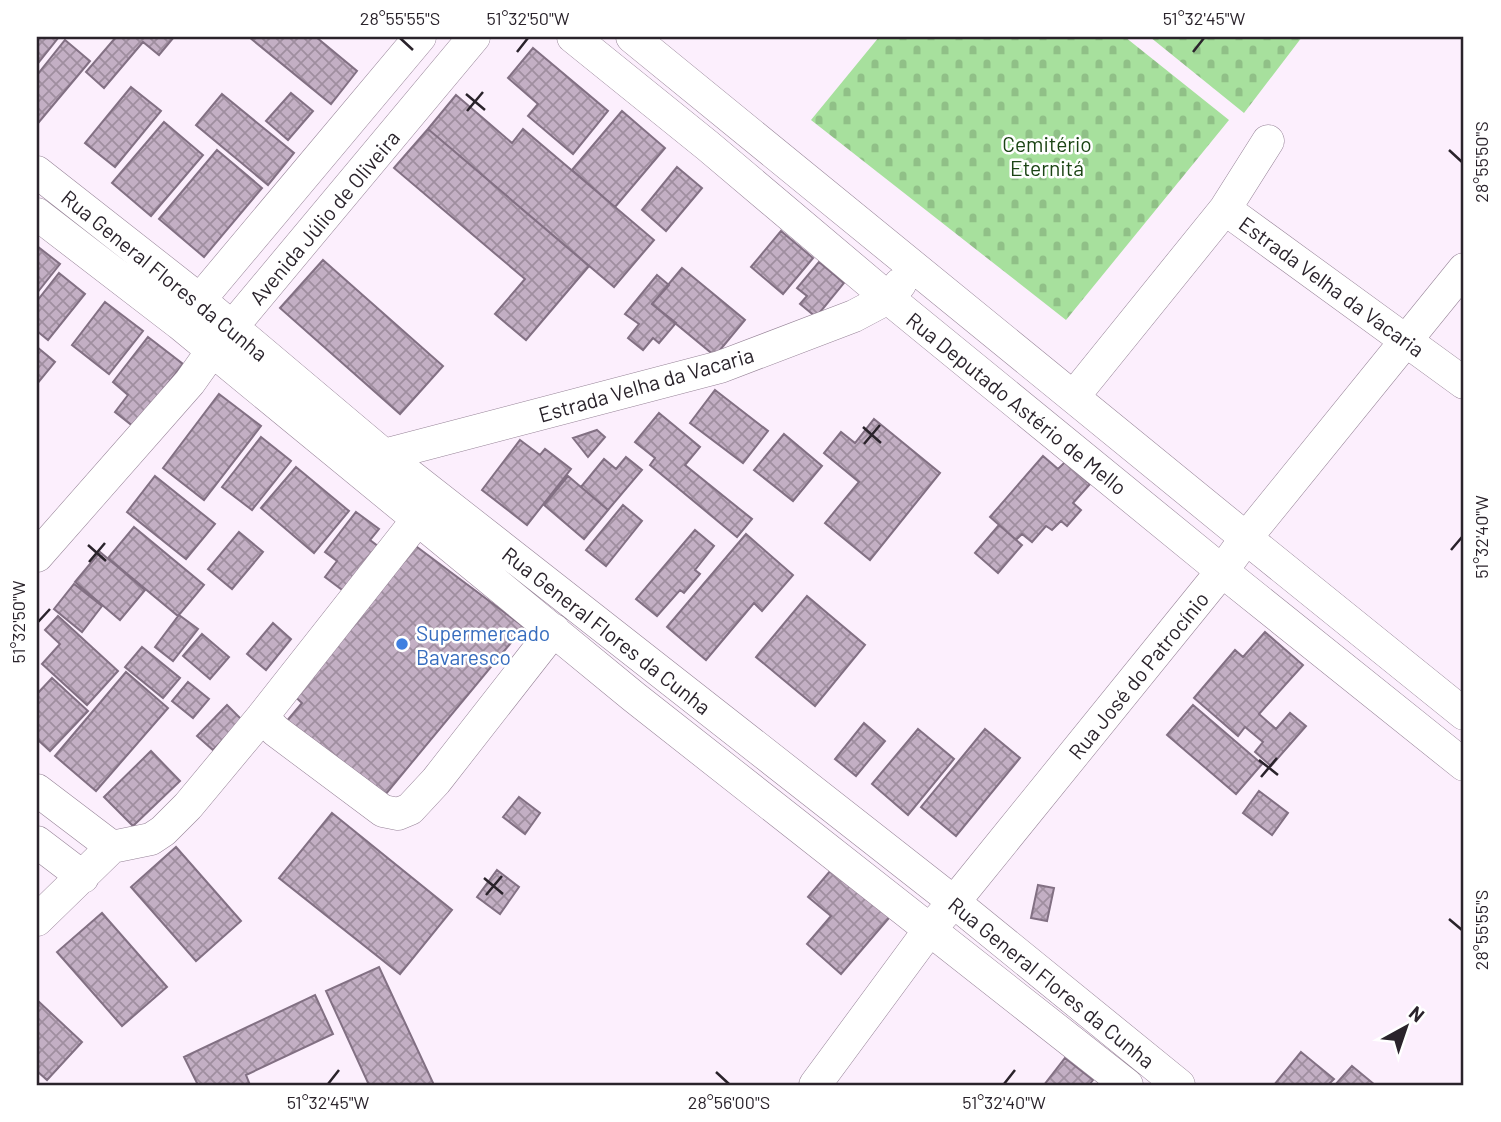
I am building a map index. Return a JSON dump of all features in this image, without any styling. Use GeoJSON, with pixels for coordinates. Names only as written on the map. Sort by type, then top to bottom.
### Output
{"type":"FeatureCollection","features":[{"type":"Feature","properties":{"kind":"street","name":"Avenida Júlio de Oliveira"},"geometry":{"type":"LineString","coordinates":[[37,556],[190,382],[212,351],[474,37]]}},
{"type":"Feature","properties":{"kind":"street","name":"Rua Deputado Astério de Mello"},"geometry":{"type":"LineString","coordinates":[[573,37],[1222,571],[1464,765]]}},
{"type":"Feature","properties":{"kind":"street","name":"Rua Deputado Astério de Mello"},"geometry":{"type":"LineString","coordinates":[[632,37],[1464,714]]}},
{"type":"Feature","properties":{"kind":"street","name":"Avenida Júlio de Oliveira"},"geometry":{"type":"LineString","coordinates":[[180,324],[416,42]]}},
{"type":"Feature","properties":{"kind":"street"},"geometry":{"type":"LineString","coordinates":[[416,42],[444,73]]}},
{"type":"Feature","properties":{"kind":"street"},"geometry":{"type":"LineString","coordinates":[[708,146],[730,116]]}},
{"type":"Feature","properties":{"kind":"street"},"geometry":{"type":"LineString","coordinates":[[1226,209],[1268,141]]}},
{"type":"Feature","properties":{"kind":"street","name":"Rua General Flores da Cunha"},"geometry":{"type":"LineString","coordinates":[[37,172],[232,327],[374,465],[418,519],[635,696],[1127,1085]]}},
{"type":"Feature","properties":{"kind":"street"},"geometry":{"type":"LineString","coordinates":[[45,220],[75,202]]}},
{"type":"Feature","properties":{"kind":"street","name":"Estrada Velha da Vacaria"},"geometry":{"type":"LineString","coordinates":[[1074,396],[1226,209],[1464,383]]}},
{"type":"Feature","properties":{"kind":"street","name":"Rua General Flores da Cunha"},"geometry":{"type":"LineString","coordinates":[[45,220],[212,351],[656,670],[954,902],[1179,1085]]}},
{"type":"Feature","properties":{"kind":"street","name":"Estrada Velha da Vacaria"},"geometry":{"type":"LineString","coordinates":[[374,465],[720,367],[854,316],[888,298],[916,267]]}},
{"type":"Feature","properties":{"kind":"street","name":"Rua José do Patrocínio"},"geometry":{"type":"LineString","coordinates":[[815,1085],[930,929],[1464,269]]}},
{"type":"Feature","properties":{"kind":"street"},"geometry":{"type":"LineString","coordinates":[[1100,471],[1124,438]]}},
{"type":"Feature","properties":{"kind":"street"},"geometry":{"type":"LineString","coordinates":[[37,919],[112,848],[150,839],[163,831],[188,806],[418,519]]}},
{"type":"Feature","properties":{"kind":"street"},"geometry":{"type":"LineString","coordinates":[[262,717],[276,731],[383,811],[398,814],[410,809],[436,781],[554,630]]}},
{"type":"Feature","properties":{"kind":"street"},"geometry":{"type":"LineString","coordinates":[[635,696],[656,670]]}},
{"type":"Feature","properties":{"kind":"street"},"geometry":{"type":"LineString","coordinates":[[37,790],[112,848]]}},
{"type":"Feature","properties":{"kind":"street"},"geometry":{"type":"LineString","coordinates":[[37,842],[83,877]]}},
{"type":"Feature","properties":{"kind":"green space","name":"Cemitério Eternitá"},"geometry":{"type":"Polygon","coordinates":[[[879,37],[1125,37],[1229,120],[1066,320],[811,120],[879,37]]]}},
{"type":"Feature","properties":{"kind":"green space"},"geometry":{"type":"Polygon","coordinates":[[[1150,37],[1302,37],[1244,113],[1150,37]]]}},
{"type":"Feature","properties":{"kind":"building"},"geometry":{"type":"Polygon","coordinates":[[[37,37],[58,38],[39,62],[37,60],[37,37]]]}},
{"type":"Feature","properties":{"kind":"building"},"geometry":{"type":"Polygon","coordinates":[[[116,37],[174,37],[159,55],[143,42],[104,88],[86,72],[116,37]]]}},
{"type":"Feature","properties":{"kind":"building"},"geometry":{"type":"Polygon","coordinates":[[[249,37],[316,37],[357,71],[331,104],[249,37]]]}},
{"type":"Feature","properties":{"kind":"building"},"geometry":{"type":"Polygon","coordinates":[[[65,40],[90,61],[39,122],[37,75],[65,40]]]}},
{"type":"Feature","properties":{"kind":"building"},"geometry":{"type":"Polygon","coordinates":[[[533,48],[608,111],[573,154],[528,116],[538,104],[508,78],[533,48]]]}},
{"type":"Feature","properties":{"kind":"building"},"geometry":{"type":"Polygon","coordinates":[[[131,87],[161,111],[115,167],[85,143],[131,87]]]}},
{"type":"Feature","properties":{"kind":"building"},"geometry":{"type":"Polygon","coordinates":[[[291,93],[313,111],[288,140],[266,121],[291,93]]]}},
{"type":"Feature","properties":{"kind":"building"},"geometry":{"type":"Polygon","coordinates":[[[222,94],[294,153],[268,185],[196,125],[222,94]]]}},
{"type":"Feature","properties":{"kind":"building"},"geometry":{"type":"Polygon","coordinates":[[[456,95],[512,143],[523,129],[654,240],[614,287],[428,129],[456,95]]]}},
{"type":"Feature","properties":{"kind":"building"},"geometry":{"type":"Polygon","coordinates":[[[622,111],[665,148],[615,207],[572,170],[622,111]]]}},
{"type":"Feature","properties":{"kind":"building"},"geometry":{"type":"Polygon","coordinates":[[[164,122],[203,155],[151,216],[112,183],[164,122]]]}},
{"type":"Feature","properties":{"kind":"building"},"geometry":{"type":"Polygon","coordinates":[[[428,129],[589,266],[526,340],[495,314],[525,279],[394,168],[428,129]]]}},
{"type":"Feature","properties":{"kind":"building"},"geometry":{"type":"Polygon","coordinates":[[[217,150],[262,188],[204,257],[159,219],[217,150]]]}},
{"type":"Feature","properties":{"kind":"building"},"geometry":{"type":"Polygon","coordinates":[[[677,167],[702,188],[666,231],[642,210],[677,167]]]}},
{"type":"Feature","properties":{"kind":"building"},"geometry":{"type":"Polygon","coordinates":[[[781,231],[813,258],[783,294],[751,267],[781,231]]]}},
{"type":"Feature","properties":{"kind":"building"},"geometry":{"type":"Polygon","coordinates":[[[37,246],[60,264],[37,293],[37,246]]]}},
{"type":"Feature","properties":{"kind":"building"},"geometry":{"type":"Polygon","coordinates":[[[323,260],[443,366],[400,414],[280,308],[323,260]]]}},
{"type":"Feature","properties":{"kind":"building"},"geometry":{"type":"Polygon","coordinates":[[[819,262],[844,283],[816,317],[800,304],[807,296],[797,288],[819,262]]]}},
{"type":"Feature","properties":{"kind":"building"},"geometry":{"type":"Polygon","coordinates":[[[682,268],[745,320],[715,356],[652,304],[682,268]]]}},
{"type":"Feature","properties":{"kind":"building"},"geometry":{"type":"Polygon","coordinates":[[[59,273],[85,294],[48,340],[37,331],[37,301],[59,273]]]}},
{"type":"Feature","properties":{"kind":"building"},"geometry":{"type":"Polygon","coordinates":[[[657,275],[669,285],[652,304],[676,323],[659,343],[653,338],[643,350],[628,338],[639,324],[625,314],[657,275]]]}},
{"type":"Feature","properties":{"kind":"building"},"geometry":{"type":"Polygon","coordinates":[[[105,302],[143,331],[109,374],[72,345],[105,302]]]}},
{"type":"Feature","properties":{"kind":"building"},"geometry":{"type":"Polygon","coordinates":[[[148,337],[183,364],[134,427],[115,412],[128,395],[113,382],[148,337]]]}},
{"type":"Feature","properties":{"kind":"building"},"geometry":{"type":"Polygon","coordinates":[[[37,347],[55,362],[37,384],[37,347]]]}},
{"type":"Feature","properties":{"kind":"building"},"geometry":{"type":"Polygon","coordinates":[[[715,390],[768,431],[743,463],[690,423],[715,390]]]}},
{"type":"Feature","properties":{"kind":"building"},"geometry":{"type":"Polygon","coordinates":[[[219,394],[261,426],[204,500],[163,468],[219,394]]]}},
{"type":"Feature","properties":{"kind":"building"},"geometry":{"type":"Polygon","coordinates":[[[659,413],[700,447],[685,465],[752,519],[737,537],[650,465],[655,458],[635,442],[659,413]]]}},
{"type":"Feature","properties":{"kind":"building"},"geometry":{"type":"Polygon","coordinates":[[[874,419],[940,473],[870,560],[825,523],[859,482],[824,453],[841,432],[855,443],[874,419]]]}},
{"type":"Feature","properties":{"kind":"building"},"geometry":{"type":"Polygon","coordinates":[[[597,430],[605,437],[588,457],[573,438],[597,430]]]}},
{"type":"Feature","properties":{"kind":"building"},"geometry":{"type":"Polygon","coordinates":[[[784,434],[822,466],[793,501],[754,470],[784,434]]]}},
{"type":"Feature","properties":{"kind":"building"},"geometry":{"type":"Polygon","coordinates":[[[261,437],[291,461],[252,510],[222,487],[261,437]]]}},
{"type":"Feature","properties":{"kind":"building"},"geometry":{"type":"Polygon","coordinates":[[[520,440],[540,455],[545,449],[571,469],[527,525],[482,490],[520,440]]]}},
{"type":"Feature","properties":{"kind":"building"},"geometry":{"type":"Polygon","coordinates":[[[1043,456],[1058,469],[1065,462],[1090,484],[1073,503],[1081,510],[1067,526],[1061,521],[1052,530],[1046,526],[1032,542],[1022,534],[1016,540],[990,517],[1043,456]]]}},
{"type":"Feature","properties":{"kind":"building"},"geometry":{"type":"Polygon","coordinates":[[[626,457],[642,470],[608,510],[581,487],[604,459],[616,469],[626,457]]]}},
{"type":"Feature","properties":{"kind":"building"},"geometry":{"type":"Polygon","coordinates":[[[296,467],[349,511],[314,553],[261,508],[296,467]]]}},
{"type":"Feature","properties":{"kind":"building"},"geometry":{"type":"Polygon","coordinates":[[[155,476],[215,524],[186,559],[127,512],[155,476]]]}},
{"type":"Feature","properties":{"kind":"building"},"geometry":{"type":"Polygon","coordinates":[[[568,476],[608,510],[584,539],[544,505],[568,476]]]}},
{"type":"Feature","properties":{"kind":"building"},"geometry":{"type":"Polygon","coordinates":[[[623,505],[642,521],[606,566],[586,550],[623,505]]]}},
{"type":"Feature","properties":{"kind":"building"},"geometry":{"type":"Polygon","coordinates":[[[356,512],[379,529],[370,540],[383,550],[349,595],[325,577],[337,561],[325,552],[356,512]]]}},
{"type":"Feature","properties":{"kind":"building"},"geometry":{"type":"Polygon","coordinates":[[[999,525],[1022,545],[998,573],[975,553],[999,525]]]}},
{"type":"Feature","properties":{"kind":"building"},"geometry":{"type":"Polygon","coordinates":[[[134,527],[204,585],[178,616],[108,558],[134,527]]]}},
{"type":"Feature","properties":{"kind":"building"},"geometry":{"type":"Polygon","coordinates":[[[695,530],[714,546],[695,570],[700,574],[684,593],[680,590],[657,616],[636,599],[695,530]]]}},
{"type":"Feature","properties":{"kind":"building"},"geometry":{"type":"Polygon","coordinates":[[[239,532],[263,552],[232,589],[208,569],[239,532]]]}},
{"type":"Feature","properties":{"kind":"building"},"geometry":{"type":"Polygon","coordinates":[[[746,534],[793,575],[762,611],[754,603],[706,660],[667,627],[746,534]]]}},
{"type":"Feature","properties":{"kind":"building"},"geometry":{"type":"Polygon","coordinates":[[[409,541],[524,627],[380,801],[286,722],[302,703],[288,690],[409,541]]]}},
{"type":"Feature","properties":{"kind":"building"},"geometry":{"type":"Polygon","coordinates":[[[100,552],[145,590],[120,620],[75,582],[100,552]]]}},
{"type":"Feature","properties":{"kind":"building"},"geometry":{"type":"Polygon","coordinates":[[[74,584],[102,606],[82,632],[54,609],[74,584]]]}},
{"type":"Feature","properties":{"kind":"building"},"geometry":{"type":"Polygon","coordinates":[[[807,596],[865,645],[815,706],[756,657],[807,596]]]}},
{"type":"Feature","properties":{"kind":"building"},"geometry":{"type":"Polygon","coordinates":[[[179,615],[198,629],[173,661],[155,647],[179,615]]]}},
{"type":"Feature","properties":{"kind":"building"},"geometry":{"type":"Polygon","coordinates":[[[58,616],[118,671],[87,705],[42,664],[60,644],[45,630],[58,616]]]}},
{"type":"Feature","properties":{"kind":"building"},"geometry":{"type":"Polygon","coordinates":[[[273,623],[291,639],[266,670],[247,654],[273,623]]]}},
{"type":"Feature","properties":{"kind":"building"},"geometry":{"type":"Polygon","coordinates":[[[1265,632],[1303,665],[1259,714],[1276,729],[1290,713],[1306,726],[1271,766],[1255,752],[1263,742],[1245,727],[1238,736],[1194,698],[1235,650],[1243,657],[1265,632]]]}},
{"type":"Feature","properties":{"kind":"building"},"geometry":{"type":"Polygon","coordinates":[[[202,634],[229,657],[210,679],[183,656],[202,634]]]}},
{"type":"Feature","properties":{"kind":"building"},"geometry":{"type":"Polygon","coordinates":[[[142,647],[180,678],[163,698],[125,667],[142,647]]]}},
{"type":"Feature","properties":{"kind":"building"},"geometry":{"type":"Polygon","coordinates":[[[126,672],[168,708],[96,791],[55,756],[126,672]]]}},
{"type":"Feature","properties":{"kind":"building"},"geometry":{"type":"Polygon","coordinates":[[[52,678],[88,711],[50,751],[37,739],[37,694],[52,678]]]}},
{"type":"Feature","properties":{"kind":"building"},"geometry":{"type":"Polygon","coordinates":[[[188,682],[209,699],[193,718],[172,701],[188,682]]]}},
{"type":"Feature","properties":{"kind":"building"},"geometry":{"type":"Polygon","coordinates":[[[227,705],[242,720],[213,750],[197,736],[227,705]]]}},
{"type":"Feature","properties":{"kind":"building"},"geometry":{"type":"Polygon","coordinates":[[[1193,705],[1262,764],[1236,794],[1167,735],[1193,705]]]}},
{"type":"Feature","properties":{"kind":"building"},"geometry":{"type":"Polygon","coordinates":[[[864,723],[885,741],[856,776],[835,759],[864,723]]]}},
{"type":"Feature","properties":{"kind":"building"},"geometry":{"type":"Polygon","coordinates":[[[918,729],[954,759],[908,815],[872,784],[918,729]]]}},
{"type":"Feature","properties":{"kind":"building"},"geometry":{"type":"Polygon","coordinates":[[[985,729],[1020,758],[956,836],[921,807],[985,729]]]}},
{"type":"Feature","properties":{"kind":"building"},"geometry":{"type":"Polygon","coordinates":[[[151,751],[180,781],[133,826],[104,797],[151,751]]]}},
{"type":"Feature","properties":{"kind":"building"},"geometry":{"type":"Polygon","coordinates":[[[1259,791],[1288,813],[1272,835],[1243,813],[1259,791]]]}},
{"type":"Feature","properties":{"kind":"building"},"geometry":{"type":"Polygon","coordinates":[[[519,797],[540,813],[525,834],[503,817],[519,797]]]}},
{"type":"Feature","properties":{"kind":"building"},"geometry":{"type":"Polygon","coordinates":[[[332,813],[452,910],[400,974],[279,878],[332,813]]]}},
{"type":"Feature","properties":{"kind":"building"},"geometry":{"type":"Polygon","coordinates":[[[176,847],[241,921],[196,961],[131,887],[176,847]]]}},
{"type":"Feature","properties":{"kind":"building"},"geometry":{"type":"Polygon","coordinates":[[[837,863],[894,912],[841,974],[807,944],[831,916],[808,897],[837,863]]]}},
{"type":"Feature","properties":{"kind":"building"},"geometry":{"type":"Polygon","coordinates":[[[497,870],[519,887],[500,914],[477,897],[497,870]]]}},
{"type":"Feature","properties":{"kind":"building"},"geometry":{"type":"Polygon","coordinates":[[[1038,885],[1054,888],[1047,921],[1031,918],[1038,885]]]}},
{"type":"Feature","properties":{"kind":"building"},"geometry":{"type":"Polygon","coordinates":[[[102,913],[167,987],[122,1026],[57,952],[102,913]]]}},
{"type":"Feature","properties":{"kind":"building"},"geometry":{"type":"Polygon","coordinates":[[[379,967],[434,1085],[369,1085],[326,991],[379,967]]]}},
{"type":"Feature","properties":{"kind":"building"},"geometry":{"type":"Polygon","coordinates":[[[315,995],[333,1034],[246,1075],[250,1085],[198,1085],[184,1057],[315,995]]]}},
{"type":"Feature","properties":{"kind":"building"},"geometry":{"type":"Polygon","coordinates":[[[37,1000],[82,1042],[47,1080],[37,1071],[37,1000]]]}},
{"type":"Feature","properties":{"kind":"building"},"geometry":{"type":"Polygon","coordinates":[[[1301,1052],[1334,1079],[1328,1085],[1274,1085],[1301,1052]]]}},
{"type":"Feature","properties":{"kind":"building"},"geometry":{"type":"Polygon","coordinates":[[[1065,1058],[1093,1080],[1089,1085],[1044,1085],[1065,1058]]]}},
{"type":"Feature","properties":{"kind":"building"},"geometry":{"type":"Polygon","coordinates":[[[1352,1066],[1375,1085],[1335,1085],[1352,1066]]]}},
{"type":"Feature","properties":{"kind":"place","name":"Supermercado Bavaresco"},"geometry":{"type":"Point","coordinates":[402,644]}}]}
